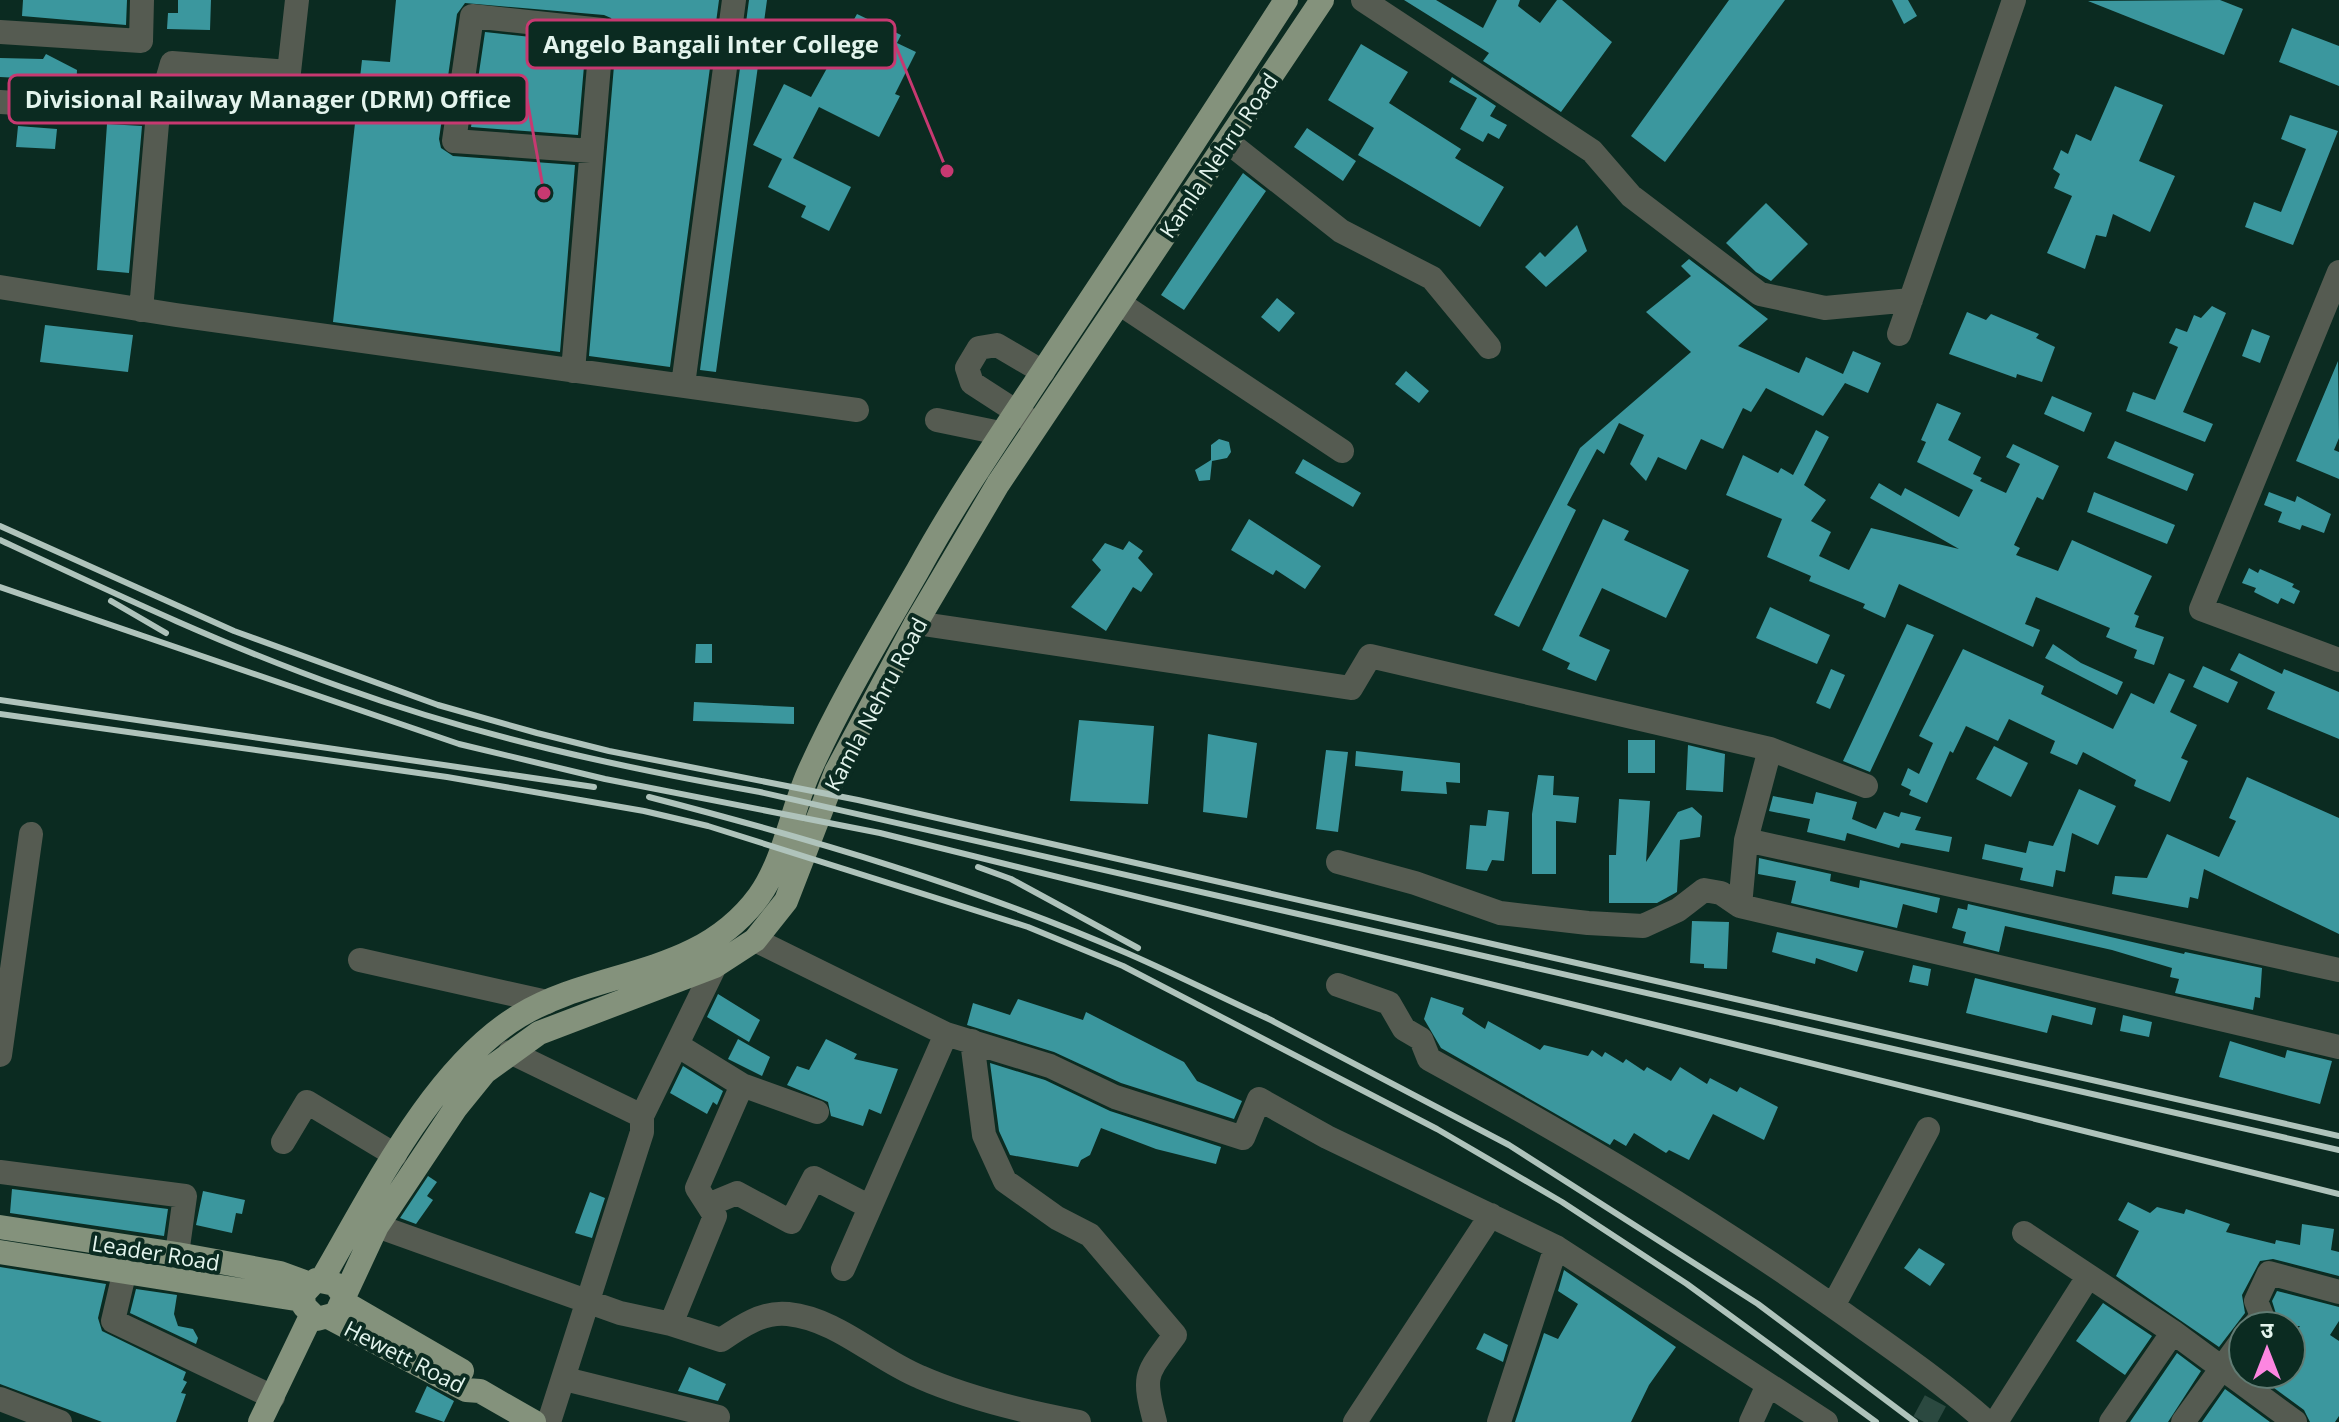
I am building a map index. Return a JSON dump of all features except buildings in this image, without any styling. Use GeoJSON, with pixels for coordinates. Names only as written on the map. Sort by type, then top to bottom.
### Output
{"type":"FeatureCollection","features":[{"type":"Feature","properties":{"kind":"main road","name":"Kamla Nehru Road"},"geometry":{"type":"LineString","coordinates":[[260,1422],[395,1155],[436,1096],[470,1058],[518,1016],[547,1002],[640,973],[694,951],[724,933],[761,893],[821,749],[919,567],[1000,433],[1286,0]]}},
{"type":"Feature","properties":{"kind":"main road","name":"Kamla Nehru Road"},"geometry":{"type":"LineString","coordinates":[[323,1299],[377,1226],[455,1109],[485,1072],[510,1052],[567,1021],[715,966],[755,940],[786,901],[836,772],[916,623],[998,484],[1322,0]]}},
{"type":"Feature","properties":{"kind":"main road"},"geometry":{"type":"LineString","coordinates":[[977,470],[998,484]]}},
{"type":"Feature","properties":{"kind":"main road","name":"Leader Road"},"geometry":{"type":"LineString","coordinates":[[0,1227],[280,1273],[323,1299]]}},
{"type":"Feature","properties":{"kind":"main road","name":"Leader Road"},"geometry":{"type":"LineString","coordinates":[[0,1252],[323,1299]]}},
{"type":"Feature","properties":{"kind":"main road","name":"Hewett Road"},"geometry":{"type":"LineString","coordinates":[[323,1299],[472,1377],[480,1391],[534,1422]]}},
{"type":"Feature","properties":{"kind":"street"},"geometry":{"type":"LineString","coordinates":[[0,32],[141,41],[142,0]]}},
{"type":"Feature","properties":{"kind":"street"},"geometry":{"type":"LineString","coordinates":[[141,310],[158,112],[172,63],[289,72],[297,0]]}},
{"type":"Feature","properties":{"kind":"street"},"geometry":{"type":"LineString","coordinates":[[683,385],[734,0]]}},
{"type":"Feature","properties":{"kind":"street"},"geometry":{"type":"LineString","coordinates":[[1363,0],[1592,151],[1631,196],[1760,294],[1825,308],[1911,300]]}},
{"type":"Feature","properties":{"kind":"street"},"geometry":{"type":"LineString","coordinates":[[1899,334],[2014,0]]}},
{"type":"Feature","properties":{"kind":"street"},"geometry":{"type":"LineString","coordinates":[[573,371],[602,30],[472,16],[454,141],[591,151]]}},
{"type":"Feature","properties":{"kind":"street"},"geometry":{"type":"LineString","coordinates":[[0,102],[158,112]]}},
{"type":"Feature","properties":{"kind":"street"},"geometry":{"type":"LineString","coordinates":[[1228,142],[1341,231],[1432,278],[1489,347]]}},
{"type":"Feature","properties":{"kind":"street"},"geometry":{"type":"LineString","coordinates":[[2339,272],[2329,324],[2201,609],[2339,660]]}},
{"type":"Feature","properties":{"kind":"street"},"geometry":{"type":"LineString","coordinates":[[0,287],[141,310],[857,410]]}},
{"type":"Feature","properties":{"kind":"street"},"geometry":{"type":"LineString","coordinates":[[1119,303],[1342,451]]}},
{"type":"Feature","properties":{"kind":"street"},"geometry":{"type":"LineString","coordinates":[[1036,425],[968,377],[967,368],[979,348],[997,345],[1043,372]]}},
{"type":"Feature","properties":{"kind":"street"},"geometry":{"type":"LineString","coordinates":[[937,420],[1000,433]]}},
{"type":"Feature","properties":{"kind":"street"},"geometry":{"type":"LineString","coordinates":[[916,623],[1351,688],[1370,656],[1770,749],[1866,786]]}},
{"type":"Feature","properties":{"kind":"street"},"geometry":{"type":"LineString","coordinates":[[1740,906],[1746,840],[1770,749]]}},
{"type":"Feature","properties":{"kind":"street"},"geometry":{"type":"LineString","coordinates":[[0,1055],[31,834]]}},
{"type":"Feature","properties":{"kind":"street"},"geometry":{"type":"LineString","coordinates":[[1746,840],[2339,970]]}},
{"type":"Feature","properties":{"kind":"street"},"geometry":{"type":"LineString","coordinates":[[1338,862],[1415,883],[1500,913],[1531,918],[1643,926],[1678,910],[1704,890],[1721,893],[1740,906],[2339,1047]]}},
{"type":"Feature","properties":{"kind":"street"},"geometry":{"type":"LineString","coordinates":[[755,940],[946,1034],[1050,1066],[1115,1097],[1243,1138],[1259,1099],[1327,1137],[1556,1247],[1826,1422]]}},
{"type":"Feature","properties":{"kind":"street"},"geometry":{"type":"LineString","coordinates":[[360,960],[547,1002]]}},
{"type":"Feature","properties":{"kind":"street"},"geometry":{"type":"LineString","coordinates":[[549,1422],[642,1132],[642,1116],[715,966]]}},
{"type":"Feature","properties":{"kind":"street"},"geometry":{"type":"LineString","coordinates":[[1338,985],[1389,1003],[1404,1029],[1421,1039],[1429,1059],[1751,1247],[1946,1386],[1987,1422]]}},
{"type":"Feature","properties":{"kind":"street"},"geometry":{"type":"LineString","coordinates":[[843,1269],[946,1034]]}},
{"type":"Feature","properties":{"kind":"street"},"geometry":{"type":"LineString","coordinates":[[972,1041],[984,1135],[1005,1181],[1057,1218],[1090,1235],[1175,1335],[1148,1372],[1145,1385],[1155,1422]]}},
{"type":"Feature","properties":{"kind":"street"},"geometry":{"type":"LineString","coordinates":[[677,1045],[742,1085],[817,1112]]}},
{"type":"Feature","properties":{"kind":"street"},"geometry":{"type":"LineString","coordinates":[[510,1052],[642,1116]]}},
{"type":"Feature","properties":{"kind":"street"},"geometry":{"type":"LineString","coordinates":[[671,1324],[715,1216],[697,1188],[742,1085]]}},
{"type":"Feature","properties":{"kind":"street"},"geometry":{"type":"LineString","coordinates":[[283,1142],[307,1102],[395,1155]]}},
{"type":"Feature","properties":{"kind":"street"},"geometry":{"type":"LineString","coordinates":[[1833,1306],[1928,1129]]}},
{"type":"Feature","properties":{"kind":"street"},"geometry":{"type":"LineString","coordinates":[[0,1172],[185,1196],[177,1254]]}},
{"type":"Feature","properties":{"kind":"street"},"geometry":{"type":"LineString","coordinates":[[708,1205],[737,1193],[791,1222],[814,1178],[870,1207]]}},
{"type":"Feature","properties":{"kind":"street"},"geometry":{"type":"LineString","coordinates":[[1355,1422],[1491,1215]]}},
{"type":"Feature","properties":{"kind":"street"},"geometry":{"type":"LineString","coordinates":[[377,1226],[587,1302],[721,1340],[747,1322],[786,1313],[819,1322],[918,1377],[1035,1415],[1079,1422]]}},
{"type":"Feature","properties":{"kind":"street"},"geometry":{"type":"LineString","coordinates":[[2024,1233],[2173,1332],[2284,1419]]}},
{"type":"Feature","properties":{"kind":"street"},"geometry":{"type":"LineString","coordinates":[[1499,1422],[1556,1247]]}},
{"type":"Feature","properties":{"kind":"street"},"geometry":{"type":"LineString","coordinates":[[125,1270],[113,1321],[273,1397]]}},
{"type":"Feature","properties":{"kind":"street"},"geometry":{"type":"LineString","coordinates":[[2260,1310],[2256,1301],[2269,1273],[2339,1292]]}},
{"type":"Feature","properties":{"kind":"street"},"geometry":{"type":"LineString","coordinates":[[1996,1422],[2088,1277]]}},
{"type":"Feature","properties":{"kind":"street"},"geometry":{"type":"LineString","coordinates":[[2111,1422],[2173,1332]]}},
{"type":"Feature","properties":{"kind":"street"},"geometry":{"type":"LineString","coordinates":[[2183,1422],[2227,1358]]}},
{"type":"Feature","properties":{"kind":"street"},"geometry":{"type":"LineString","coordinates":[[565,1379],[718,1417],[715,1422]]}},
{"type":"Feature","properties":{"kind":"street"},"geometry":{"type":"LineString","coordinates":[[1751,1422],[1768,1385]]}},
{"type":"Feature","properties":{"kind":"street"},"geometry":{"type":"LineString","coordinates":[[0,1399],[60,1422]]}},
{"type":"Feature","properties":{"kind":"tunnel"},"geometry":{"type":"LineString","coordinates":[[1924,1422],[1944,1385]]}},
{"type":"Feature","properties":{"kind":"railway"},"geometry":{"type":"LineString","coordinates":[[0,526],[234,631],[438,705],[537,733],[609,751],[858,800],[2339,1136]]}},
{"type":"Feature","properties":{"kind":"railway"},"geometry":{"type":"LineString","coordinates":[[0,540],[214,637],[300,672],[395,706],[498,736],[602,761],[760,792],[2339,1150]]}},
{"type":"Feature","properties":{"kind":"railway"},"geometry":{"type":"LineString","coordinates":[[0,587],[459,744],[605,779],[880,833],[2339,1194]]}},
{"type":"Feature","properties":{"kind":"railway"},"geometry":{"type":"LineString","coordinates":[[111,601],[166,633]]}},
{"type":"Feature","properties":{"kind":"railway"},"geometry":{"type":"LineString","coordinates":[[0,700],[594,787]]}},
{"type":"Feature","properties":{"kind":"railway"},"geometry":{"type":"LineString","coordinates":[[0,714],[447,777],[644,811],[708,826],[1028,927],[1123,966],[1437,1129],[1562,1202],[1687,1284],[1876,1422]]}},
{"type":"Feature","properties":{"kind":"railway"},"geometry":{"type":"LineString","coordinates":[[649,797],[831,847],[1012,907],[1129,954],[1273,1021]]}},
{"type":"Feature","properties":{"kind":"railway"},"geometry":{"type":"LineString","coordinates":[[978,867],[1011,879],[1138,948]]}},
{"type":"Feature","properties":{"kind":"railway"},"geometry":{"type":"LineString","coordinates":[[1265,1017],[1509,1145],[1758,1304],[1915,1422]]}},
{"type":"Feature","properties":{"kind":"place","name":"Angelo Bangali Inter College"},"geometry":{"type":"Point","coordinates":[947,171]}},
{"type":"Feature","properties":{"kind":"place","name":"Divisional Railway Manager (DRM) Office"},"geometry":{"type":"Point","coordinates":[544,193]}}]}
